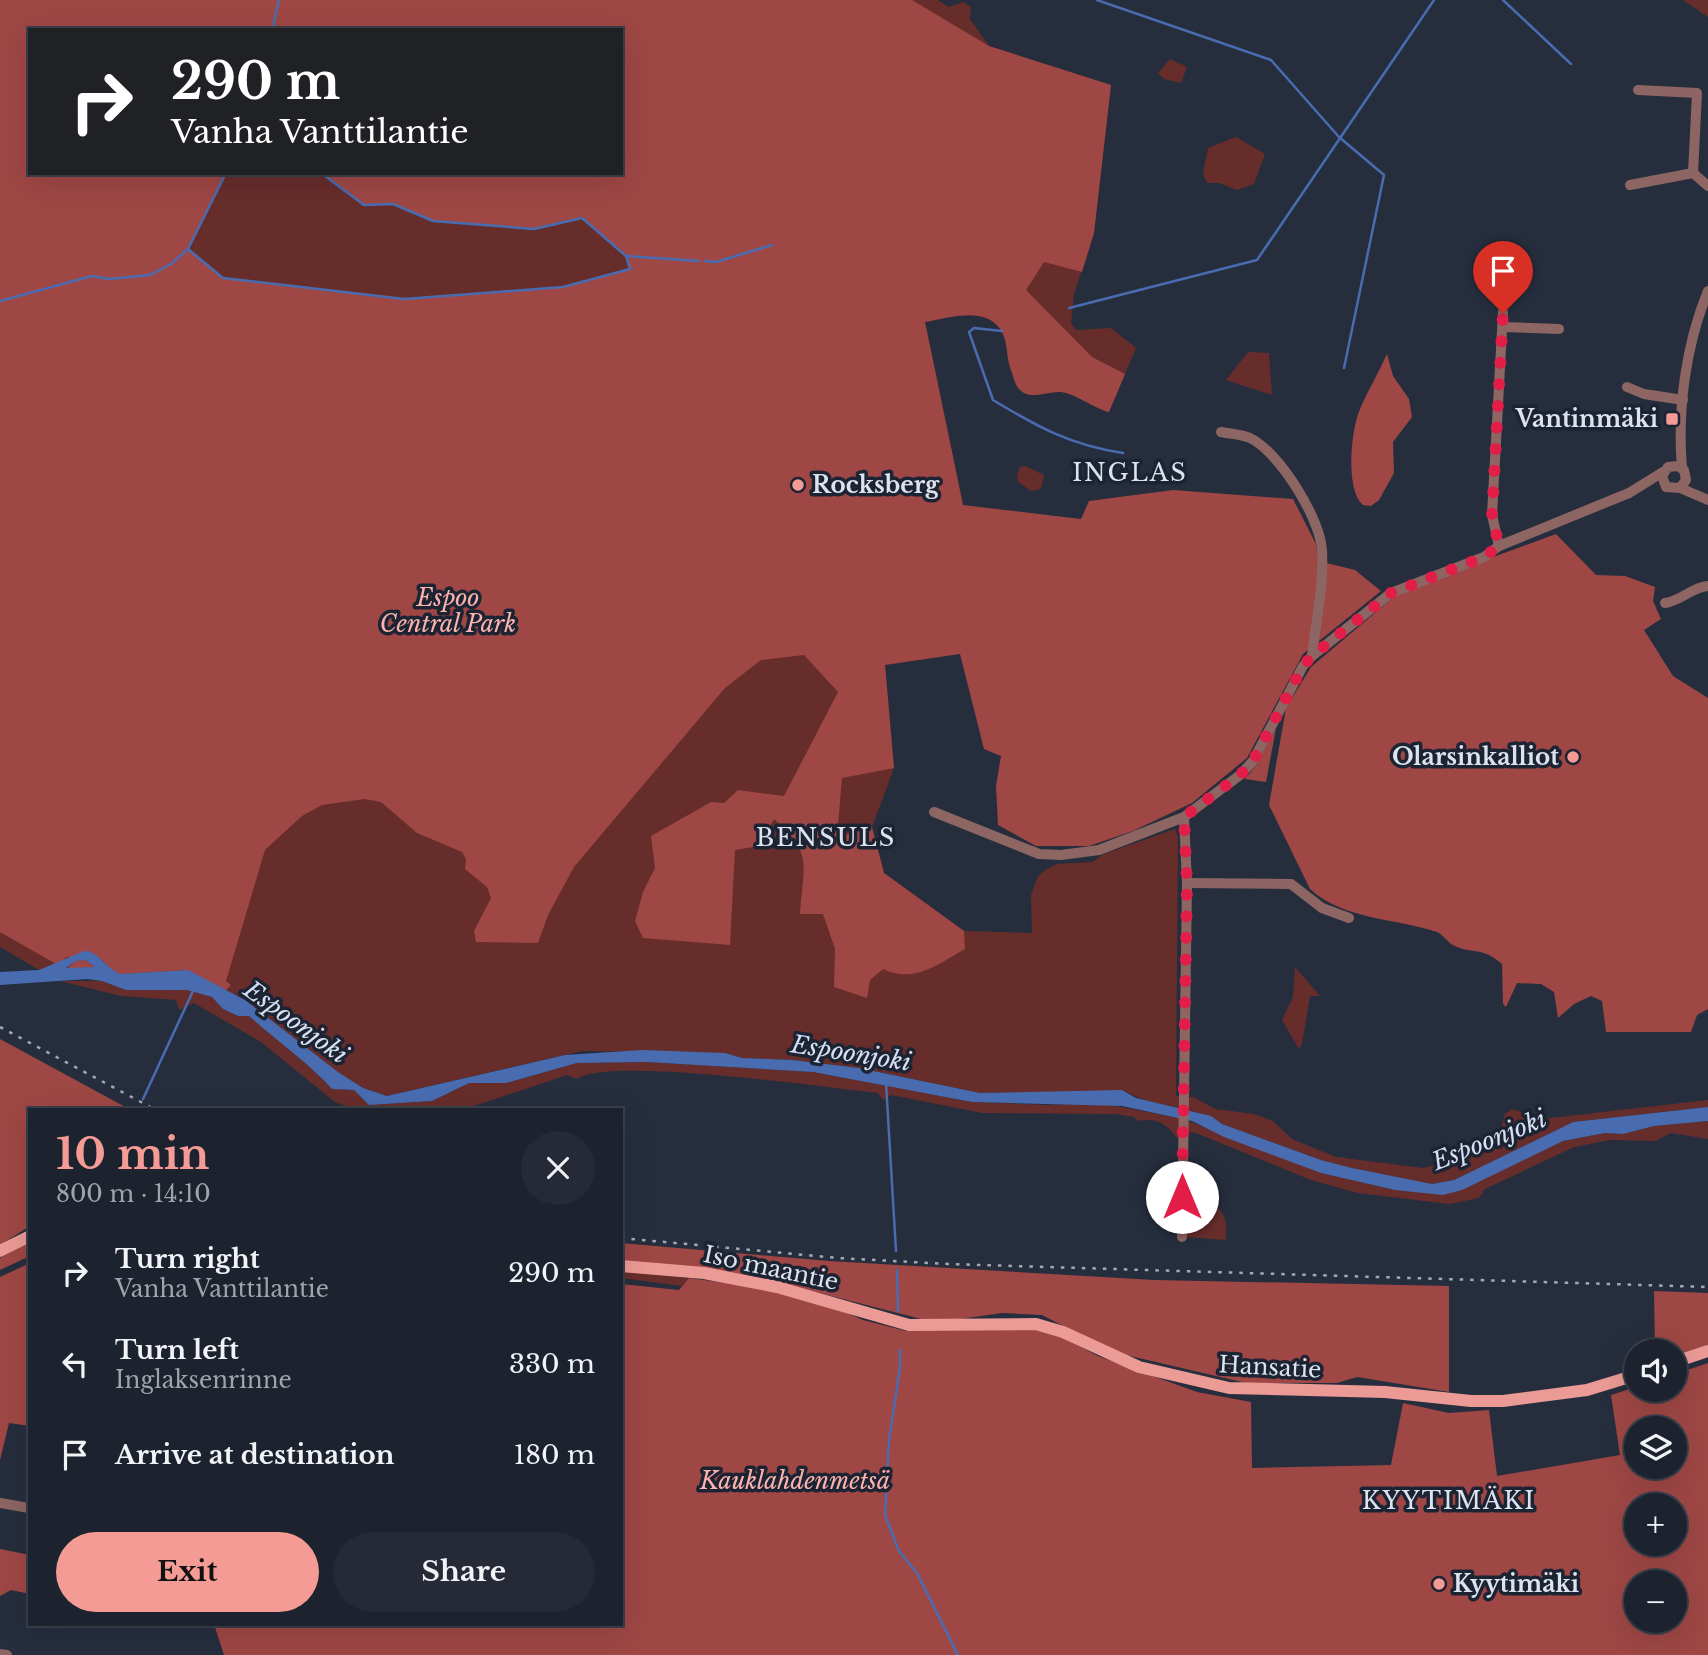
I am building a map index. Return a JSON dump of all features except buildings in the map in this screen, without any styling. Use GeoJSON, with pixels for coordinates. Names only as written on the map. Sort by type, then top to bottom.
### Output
{"type":"FeatureCollection","features":[{"type":"Feature","properties":{"kind":"main road"},"geometry":{"type":"LineString","coordinates":[[0,1251],[28,1237]]}},
{"type":"Feature","properties":{"kind":"main road","name":"Iso maantie"},"geometry":{"type":"LineString","coordinates":[[623,1266],[704,1273],[765,1284],[909,1325]]}},
{"type":"Feature","properties":{"kind":"main road","name":"Hansatie"},"geometry":{"type":"LineString","coordinates":[[909,1325],[1036,1324],[1063,1332],[1139,1367],[1197,1382],[1258,1391],[1385,1392],[1471,1401],[1503,1401],[1587,1390],[1624,1379]]}},
{"type":"Feature","properties":{"kind":"main road"},"geometry":{"type":"LineString","coordinates":[[1687,1358],[1708,1351]]}},
{"type":"Feature","properties":{"kind":"street"},"geometry":{"type":"LineString","coordinates":[[1638,90],[1697,93],[1693,173]]}},
{"type":"Feature","properties":{"kind":"street"},"geometry":{"type":"LineString","coordinates":[[1630,185],[1693,173]]}},
{"type":"Feature","properties":{"kind":"street"},"geometry":{"type":"LineString","coordinates":[[1693,173],[1708,186]]}},
{"type":"Feature","properties":{"kind":"street"},"geometry":{"type":"LineString","coordinates":[[1666,488],[1662,480],[1672,469],[1697,318],[1708,291]]}},
{"type":"Feature","properties":{"kind":"street"},"geometry":{"type":"LineString","coordinates":[[1499,546],[1492,515],[1503,313]]}},
{"type":"Feature","properties":{"kind":"street"},"geometry":{"type":"LineString","coordinates":[[1503,327],[1559,329]]}},
{"type":"Feature","properties":{"kind":"street"},"geometry":{"type":"LineString","coordinates":[[1627,387],[1644,394],[1683,400]]}},
{"type":"Feature","properties":{"kind":"street"},"geometry":{"type":"LineString","coordinates":[[1220,432],[1249,437],[1265,448],[1282,466],[1317,528],[1322,572],[1312,656]]}},
{"type":"Feature","properties":{"kind":"street"},"geometry":{"type":"LineString","coordinates":[[1672,469],[1683,484],[1708,499]]}},
{"type":"Feature","properties":{"kind":"street"},"geometry":{"type":"LineString","coordinates":[[934,811],[1039,854],[1061,855],[1099,850],[1184,817],[1240,775],[1253,761],[1303,666],[1312,656],[1391,593],[1484,557],[1499,546],[1629,493],[1672,469]]}},
{"type":"Feature","properties":{"kind":"street"},"geometry":{"type":"LineString","coordinates":[[1629,493],[1683,484]]}},
{"type":"Feature","properties":{"kind":"street"},"geometry":{"type":"LineString","coordinates":[[1665,603],[1676,601],[1696,588],[1708,586]]}},
{"type":"Feature","properties":{"kind":"street"},"geometry":{"type":"LineString","coordinates":[[1182,1237],[1187,883],[1184,817]]}},
{"type":"Feature","properties":{"kind":"street"},"geometry":{"type":"LineString","coordinates":[[1187,883],[1292,884],[1322,908],[1349,918]]}},
{"type":"Feature","properties":{"kind":"street"},"geometry":{"type":"LineString","coordinates":[[0,1503],[28,1508]]}},
{"type":"Feature","properties":{"kind":"street"},"geometry":{"type":"LineString","coordinates":[[0,1654],[6,1655]]}},
{"type":"Feature","properties":{"kind":"green space","name":"Espoo Central Park"},"geometry":{"type":"Polygon","coordinates":[[[0,0],[938,0],[949,7],[963,2],[971,7],[970,19],[989,46],[1111,85],[1094,233],[1074,294],[1071,323],[1076,330],[1111,328],[1136,348],[1109,412],[1066,393],[1023,393],[1014,380],[1003,334],[997,325],[988,319],[968,315],[925,322],[963,505],[885,665],[894,768],[872,827],[884,873],[964,931],[1032,933],[1031,895],[1038,876],[1047,869],[1057,864],[1092,862],[1104,854],[1175,829],[1178,837],[1176,1096],[1193,1097],[1215,1109],[1254,1114],[1273,1121],[1292,1139],[1336,1157],[1423,1168],[1444,1163],[1495,1135],[1505,1114],[1512,1109],[1542,1119],[1708,1100],[1708,1107],[1573,1122],[1454,1180],[1432,1184],[1321,1160],[1199,1113],[1148,1101],[1125,1091],[980,1093],[859,1068],[793,1060],[742,1058],[725,1053],[582,1051],[387,1096],[363,1088],[338,1072],[240,996],[225,991],[56,964],[39,970],[0,947],[0,0]]]}},
{"type":"Feature","properties":{"kind":"green space","name":"Espoo Central Park"},"geometry":{"type":"Polygon","coordinates":[[[0,0],[912,0],[989,46],[1111,85],[1094,233],[1082,272],[1044,262],[1026,290],[1092,357],[1125,374],[1109,412],[1066,393],[1023,393],[1016,385],[1009,365],[1005,338],[997,325],[988,319],[968,315],[925,322],[963,505],[1081,519],[1089,501],[1173,490],[1293,499],[1316,544],[1318,561],[1355,570],[1381,591],[1303,654],[1247,758],[1192,803],[1133,831],[1089,846],[1036,846],[998,825],[996,786],[1001,756],[984,749],[960,654],[885,665],[894,768],[842,778],[837,837],[872,827],[884,873],[964,931],[965,949],[935,966],[915,973],[894,973],[883,969],[870,980],[867,998],[834,987],[835,949],[823,914],[800,914],[804,871],[801,851],[787,831],[774,819],[759,846],[735,850],[730,945],[643,938],[635,921],[643,892],[655,868],[651,836],[711,802],[724,803],[738,790],[784,796],[838,692],[804,655],[761,660],[725,688],[574,867],[548,915],[538,943],[476,942],[474,931],[491,898],[487,887],[465,869],[466,859],[462,852],[417,833],[381,802],[365,799],[322,805],[302,816],[265,850],[226,981],[231,985],[225,991],[188,970],[121,974],[113,971],[100,958],[67,957],[56,964],[0,932],[0,0]]]}},
{"type":"Feature","properties":{"kind":"green space"},"geometry":{"type":"Polygon","coordinates":[[[1683,0],[1708,0],[1708,17],[1683,0]]]}},
{"type":"Feature","properties":{"kind":"green space"},"geometry":{"type":"Polygon","coordinates":[[[1170,59],[1187,67],[1181,83],[1164,79],[1158,73],[1170,59]]]}},
{"type":"Feature","properties":{"kind":"green space"},"geometry":{"type":"Polygon","coordinates":[[[1236,137],[1265,154],[1254,184],[1237,190],[1219,183],[1207,183],[1203,173],[1208,148],[1236,137]]]}},
{"type":"Feature","properties":{"kind":"green space"},"geometry":{"type":"Polygon","coordinates":[[[1248,352],[1269,353],[1272,395],[1226,380],[1248,352]]]}},
{"type":"Feature","properties":{"kind":"green space"},"geometry":{"type":"Polygon","coordinates":[[[1387,354],[1393,376],[1409,399],[1412,417],[1393,442],[1394,473],[1379,500],[1371,506],[1363,505],[1357,497],[1352,473],[1354,430],[1360,409],[1387,354]]]}},
{"type":"Feature","properties":{"kind":"green space"},"geometry":{"type":"Polygon","coordinates":[[[1025,466],[1044,475],[1041,489],[1031,491],[1018,482],[1020,467],[1025,466]]]}},
{"type":"Feature","properties":{"kind":"green space"},"geometry":{"type":"Polygon","coordinates":[[[1556,534],[1596,575],[1625,576],[1655,587],[1653,601],[1661,619],[1644,630],[1673,676],[1708,698],[1708,1009],[1697,1015],[1691,1032],[1606,1032],[1602,1001],[1591,996],[1574,1004],[1558,1018],[1554,992],[1541,984],[1517,983],[1506,1007],[1503,1004],[1502,964],[1495,958],[1453,945],[1437,932],[1354,913],[1323,899],[1310,889],[1269,805],[1286,708],[1311,667],[1395,596],[1409,588],[1556,534]]]}},
{"type":"Feature","properties":{"kind":"green space"},"geometry":{"type":"Polygon","coordinates":[[[1276,728],[1266,782],[1245,779],[1257,764],[1276,728]]]}},
{"type":"Feature","properties":{"kind":"green space"},"geometry":{"type":"Polygon","coordinates":[[[85,960],[95,967],[66,969],[76,961],[85,960]]]}},
{"type":"Feature","properties":{"kind":"green space"},"geometry":{"type":"Polygon","coordinates":[[[1295,967],[1320,996],[1310,996],[1299,1049],[1282,1020],[1293,997],[1295,967]]]}},
{"type":"Feature","properties":{"kind":"green space"},"geometry":{"type":"Polygon","coordinates":[[[60,981],[102,981],[126,990],[188,990],[212,997],[223,1009],[238,1016],[249,1016],[332,1089],[354,1090],[369,1105],[432,1101],[469,1083],[506,1083],[577,1063],[647,1062],[813,1072],[972,1102],[1047,1105],[1100,1103],[1179,1118],[1179,1140],[1156,1121],[1137,1121],[1134,1117],[1114,1114],[982,1113],[891,1095],[883,1100],[878,1093],[672,1072],[596,1073],[577,1079],[567,1075],[468,1108],[350,1108],[335,1102],[261,1042],[194,1003],[179,1010],[176,1000],[121,996],[60,981]]]}},
{"type":"Feature","properties":{"kind":"green space"},"geometry":{"type":"Polygon","coordinates":[[[0,1039],[127,1108],[28,1108],[28,1227],[0,1245],[0,1039]]]}},
{"type":"Feature","properties":{"kind":"green space"},"geometry":{"type":"Polygon","coordinates":[[[1188,1121],[1321,1173],[1395,1190],[1456,1192],[1563,1141],[1605,1133],[1623,1134],[1654,1126],[1708,1121],[1708,1139],[1671,1133],[1655,1141],[1610,1140],[1574,1147],[1485,1189],[1479,1198],[1449,1204],[1358,1193],[1311,1180],[1196,1133],[1184,1131],[1188,1121]]]}},
{"type":"Feature","properties":{"kind":"green space"},"geometry":{"type":"Polygon","coordinates":[[[1185,1160],[1196,1182],[1222,1213],[1226,1223],[1226,1240],[1185,1237],[1185,1160]]]}},
{"type":"Feature","properties":{"kind":"green space"},"geometry":{"type":"Polygon","coordinates":[[[28,1243],[28,1257],[0,1270],[0,1258],[28,1243]]]}},
{"type":"Feature","properties":{"kind":"green space"},"geometry":{"type":"Polygon","coordinates":[[[623,1243],[829,1261],[1154,1280],[1449,1286],[1449,1392],[1357,1377],[1337,1383],[1246,1383],[1113,1352],[1042,1315],[1002,1313],[947,1321],[925,1320],[749,1275],[623,1262],[623,1243]]]}},
{"type":"Feature","properties":{"kind":"green space"},"geometry":{"type":"Polygon","coordinates":[[[28,1264],[28,1426],[9,1423],[0,1460],[0,1277],[28,1264]]]}},
{"type":"Feature","properties":{"kind":"green space"},"geometry":{"type":"Polygon","coordinates":[[[623,1271],[689,1278],[682,1286],[623,1278],[623,1271]]]}},
{"type":"Feature","properties":{"kind":"green space","name":"Kauklahdenmetsä"},"geometry":{"type":"Polygon","coordinates":[[[689,1278],[750,1286],[829,1305],[863,1320],[906,1331],[1021,1325],[1058,1335],[1098,1356],[1197,1392],[1251,1402],[1252,1468],[1391,1465],[1403,1403],[1449,1413],[1489,1410],[1497,1476],[1620,1455],[1611,1395],[1624,1391],[1624,1402],[1687,1402],[1687,1370],[1708,1363],[1708,1655],[224,1655],[215,1626],[623,1626],[623,1284],[679,1290],[689,1278]]]}},
{"type":"Feature","properties":{"kind":"green space"},"geometry":{"type":"Polygon","coordinates":[[[1654,1291],[1708,1293],[1708,1345],[1687,1352],[1687,1339],[1655,1339],[1654,1291]]]}},
{"type":"Feature","properties":{"kind":"green space"},"geometry":{"type":"Polygon","coordinates":[[[0,1549],[28,1555],[28,1594],[11,1590],[0,1596],[0,1549]]]}},
{"type":"Feature","properties":{"kind":"water"},"geometry":{"type":"Polygon","coordinates":[[[84,951],[94,954],[121,974],[188,970],[245,1000],[338,1072],[363,1088],[387,1096],[565,1055],[642,1050],[725,1053],[742,1058],[793,1060],[859,1068],[980,1093],[1122,1090],[1136,1098],[1211,1116],[1222,1124],[1321,1160],[1432,1184],[1454,1180],[1573,1122],[1708,1107],[1708,1121],[1654,1126],[1623,1134],[1605,1133],[1563,1141],[1462,1190],[1443,1195],[1395,1190],[1321,1173],[1224,1137],[1192,1121],[1122,1106],[972,1102],[813,1072],[647,1062],[577,1063],[506,1083],[469,1083],[432,1101],[369,1105],[354,1090],[332,1089],[249,1016],[238,1016],[223,1009],[212,997],[187,990],[126,990],[102,981],[87,979],[0,985],[0,972],[39,970],[84,951]],[[85,960],[76,961],[66,968],[95,967],[85,960]]]}},
{"type":"Feature","properties":{"kind":"waterway"},"geometry":{"type":"LineString","coordinates":[[272,28],[279,0]]}},
{"type":"Feature","properties":{"kind":"waterway"},"geometry":{"type":"LineString","coordinates":[[1097,0],[1271,60],[1339,137],[1384,175],[1344,368]]}},
{"type":"Feature","properties":{"kind":"waterway"},"geometry":{"type":"LineString","coordinates":[[1069,308],[1257,260],[1434,0]]}},
{"type":"Feature","properties":{"kind":"waterway"},"geometry":{"type":"LineString","coordinates":[[1503,0],[1571,64]]}},
{"type":"Feature","properties":{"kind":"waterway"},"geometry":{"type":"LineString","coordinates":[[0,301],[92,276],[109,279],[150,275],[171,264],[188,249],[225,175]]}},
{"type":"Feature","properties":{"kind":"waterway"},"geometry":{"type":"LineString","coordinates":[[188,249],[223,278],[404,299],[563,287],[630,269],[626,256],[582,218],[534,229],[433,221],[393,204],[364,205],[324,175]]}},
{"type":"Feature","properties":{"kind":"waterway"},"geometry":{"type":"LineString","coordinates":[[705,261],[716,262],[772,245]]}},
{"type":"Feature","properties":{"kind":"waterway"},"geometry":{"type":"LineString","coordinates":[[626,256],[699,261]]}},
{"type":"Feature","properties":{"kind":"waterway"},"geometry":{"type":"LineString","coordinates":[[1002,331],[974,328],[969,332],[993,400],[1055,434],[1104,450],[1123,453]]}},
{"type":"Feature","properties":{"kind":"waterway"},"geometry":{"type":"LineString","coordinates":[[143,1099],[193,991]]}},
{"type":"Feature","properties":{"kind":"waterway","name":"Espoonjoki"},"geometry":{"type":"LineString","coordinates":[[886,1083],[896,1251]]}},
{"type":"Feature","properties":{"kind":"waterway"},"geometry":{"type":"LineString","coordinates":[[897,1270],[898,1311]]}},
{"type":"Feature","properties":{"kind":"waterway"},"geometry":{"type":"LineString","coordinates":[[900,1350],[900,1368],[889,1440],[885,1515],[899,1551],[917,1573],[958,1655]]}},
{"type":"Feature","properties":{"kind":"railway"},"geometry":{"type":"LineString","coordinates":[[0,1027],[152,1108]]}},
{"type":"Feature","properties":{"kind":"railway"},"geometry":{"type":"LineString","coordinates":[[623,1238],[838,1258],[948,1264],[1708,1287]]}},
{"type":"Feature","properties":{"kind":"place","name":"Vantinmäki"},"geometry":{"type":"Point","coordinates":[1672,419]}},
{"type":"Feature","properties":{"kind":"place","name":"Rocksberg"},"geometry":{"type":"Point","coordinates":[798,485]}},
{"type":"Feature","properties":{"kind":"place","name":"Olarsinkalliot"},"geometry":{"type":"Point","coordinates":[1573,757]}},
{"type":"Feature","properties":{"kind":"place","name":"Kyytimäki"},"geometry":{"type":"Point","coordinates":[1439,1584]}},
{"type":"Feature","properties":{"kind":"district","name":"INGLAS"},"geometry":{"type":"Point","coordinates":[1130,472]}},
{"type":"Feature","properties":{"kind":"district","name":"BENSULS"},"geometry":{"type":"Point","coordinates":[826,837]}},
{"type":"Feature","properties":{"kind":"district","name":"KYYTIMÄKI"},"geometry":{"type":"Point","coordinates":[1449,1500]}},
{"type":"Feature","properties":{"kind":"route"},"geometry":{"type":"LineString","coordinates":[[1182,1197],[1187,883],[1184,817],[1240,775],[1253,761],[1303,666],[1312,656],[1391,593],[1405,585],[1484,557],[1499,546],[1492,515],[1503,313]]}}]}
